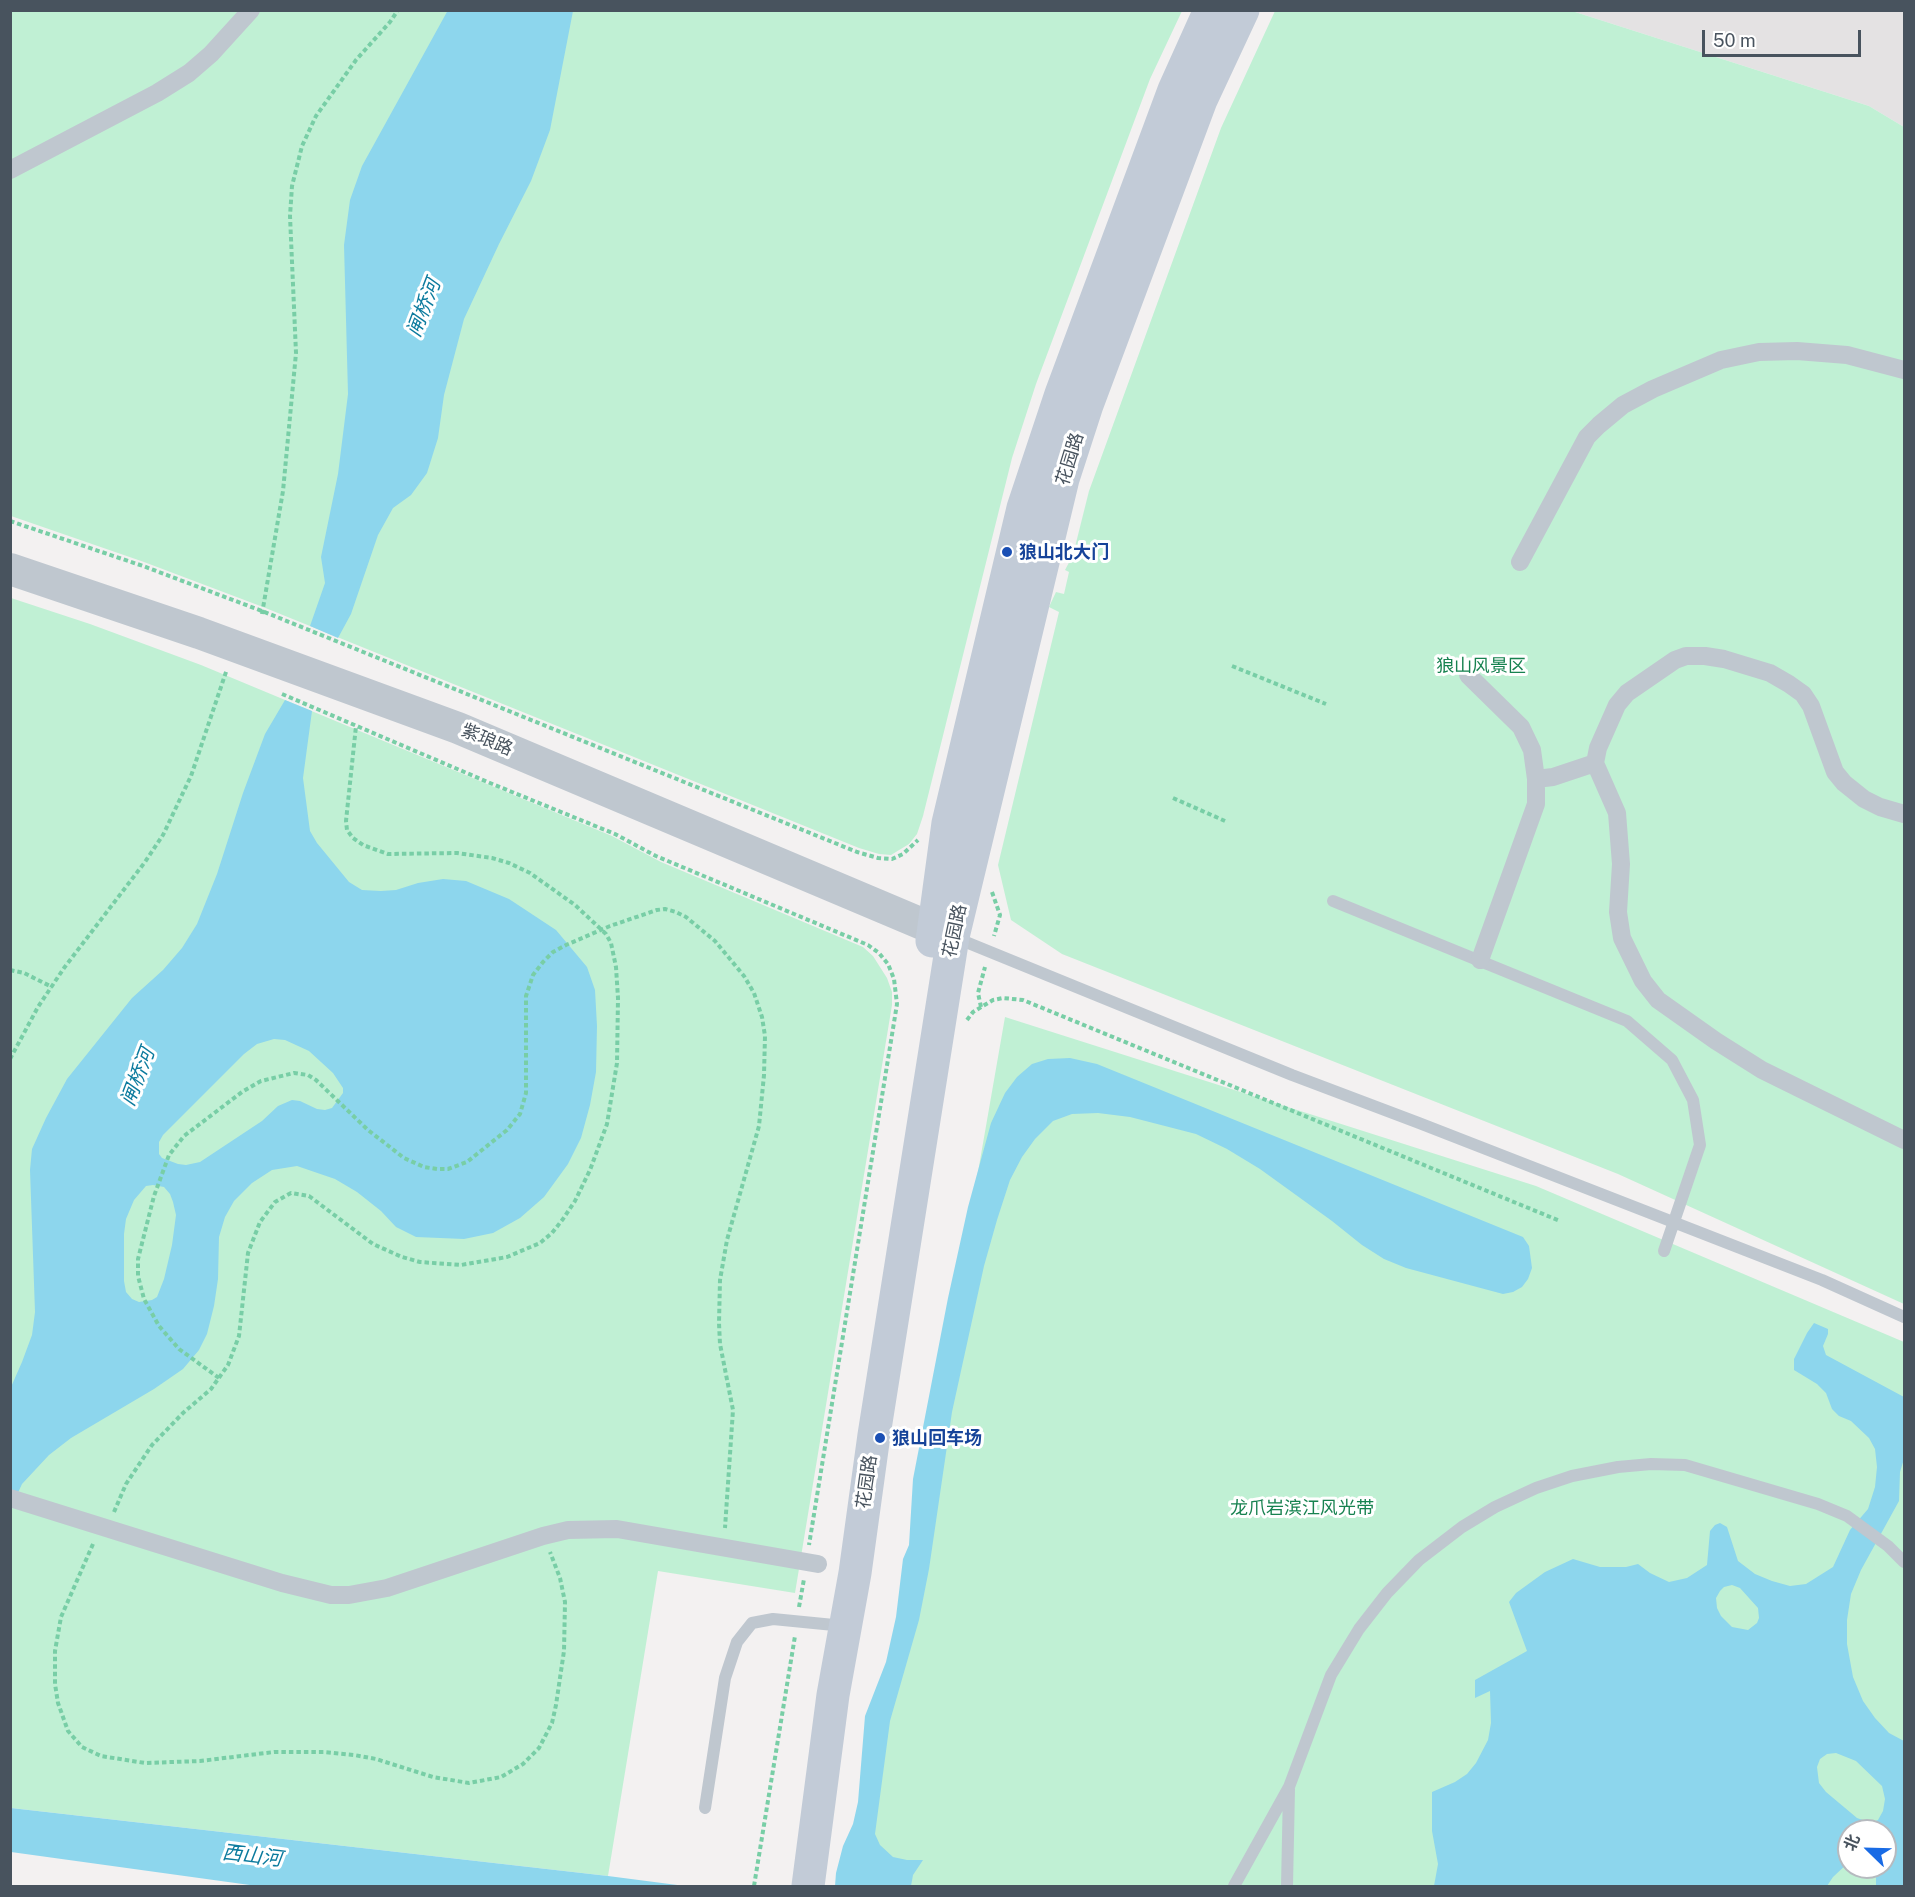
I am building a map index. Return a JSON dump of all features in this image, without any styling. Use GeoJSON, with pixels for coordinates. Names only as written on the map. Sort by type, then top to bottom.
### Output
{"type":"FeatureCollection","features":[{"type":"Feature","properties":{"kind":"main road","name":"花园路"},"geometry":{"type":"LineString","coordinates":[[943,933],[948,823],[1023,508],[1060,394],[1174,90],[1210,10]]}},
{"type":"Feature","properties":{"kind":"main road","name":"花园路"},"geometry":{"type":"LineString","coordinates":[[808,1887],[833,1695],[840,1568],[881,1309],[914,1057],[943,933],[1063,479],[1087,405],[1201,100],[1243,10]]}},
{"type":"Feature","properties":{"kind":"main road","name":"花园路"},"geometry":{"type":"LineString","coordinates":[[795,1887],[818,1727],[837,1625]]}},
{"type":"Feature","properties":{"kind":"street"},"geometry":{"type":"LineString","coordinates":[[10,170],[157,93],[189,73],[211,54],[251,10]]}},
{"type":"Feature","properties":{"kind":"street"},"geometry":{"type":"LineString","coordinates":[[1520,562],[1587,437],[1623,405],[1653,389],[1720,360],[1759,352],[1797,351],[1847,355],[1905,370]]}},
{"type":"Feature","properties":{"kind":"street","name":"紫琅路"},"geometry":{"type":"LineString","coordinates":[[10,568],[199,633],[458,728],[943,933]]}},
{"type":"Feature","properties":{"kind":"street"},"geometry":{"type":"LineString","coordinates":[[1905,814],[1880,807],[1864,799],[1834,772],[1814,714],[1803,694],[1770,673],[1724,659],[1686,656],[1675,660],[1627,693],[1617,705],[1598,748],[1595,763],[1617,813],[1621,864],[1618,912],[1622,938],[1643,981],[1658,1000],[1762,1070],[1905,1140]]}},
{"type":"Feature","properties":{"kind":"street"},"geometry":{"type":"LineString","coordinates":[[1468,675],[1521,727],[1532,750],[1536,779],[1536,804],[1480,960]]}},
{"type":"Feature","properties":{"kind":"street"},"geometry":{"type":"LineString","coordinates":[[1536,779],[1553,777],[1595,763]]}},
{"type":"Feature","properties":{"kind":"street"},"geometry":{"type":"LineString","coordinates":[[10,1498],[282,1583],[331,1595],[349,1596],[387,1588],[543,1536],[568,1530],[617,1529],[724,1547],[812,1566]]}},
{"type":"Feature","properties":{"kind":"lane"},"geometry":{"type":"LineString","coordinates":[[1333,901],[1627,1022],[1672,1060],[1693,1100],[1700,1145],[1664,1251]]}},
{"type":"Feature","properties":{"kind":"lane"},"geometry":{"type":"LineString","coordinates":[[943,933],[1292,1076],[1822,1280],[1905,1317]]}},
{"type":"Feature","properties":{"kind":"lane"},"geometry":{"type":"LineString","coordinates":[[1234,1887],[1289,1787],[1331,1675],[1359,1629],[1419,1560],[1462,1527],[1494,1507],[1536,1488],[1572,1476],[1618,1467],[1651,1464],[1685,1465],[1818,1504],[1847,1516],[1888,1546],[1905,1562]]}},
{"type":"Feature","properties":{"kind":"lane"},"geometry":{"type":"LineString","coordinates":[[705,1809],[725,1678],[737,1642],[752,1623],[773,1619],[837,1625]]}},
{"type":"Feature","properties":{"kind":"lane"},"geometry":{"type":"LineString","coordinates":[[1284,1886],[1289,1787]]}},
{"type":"Feature","properties":{"kind":"path"},"geometry":{"type":"LineString","coordinates":[[262,613],[283,490],[296,353],[290,216],[292,186],[302,146],[316,116],[356,60],[398,10]]}},
{"type":"Feature","properties":{"kind":"path"},"geometry":{"type":"LineString","coordinates":[[10,520],[143,566],[857,852],[892,859],[912,847],[921,836]]}},
{"type":"Feature","properties":{"kind":"path"},"geometry":{"type":"LineString","coordinates":[[10,1059],[51,987],[145,862],[167,826],[191,776],[228,665]]}},
{"type":"Feature","properties":{"kind":"path"},"geometry":{"type":"LineString","coordinates":[[1232,666],[1326,704]]}},
{"type":"Feature","properties":{"kind":"path"},"geometry":{"type":"LineString","coordinates":[[226,671],[236,674]]}},
{"type":"Feature","properties":{"kind":"path"},"geometry":{"type":"LineString","coordinates":[[274,690],[615,834],[656,856],[868,945],[888,964],[894,979],[897,1004],[809,1545]]}},
{"type":"Feature","properties":{"kind":"path"},"geometry":{"type":"LineString","coordinates":[[356,726],[346,821],[347,830],[353,838],[363,845],[388,854],[457,853],[509,863],[530,873],[575,905],[602,929],[611,943],[617,978],[617,1063],[607,1124],[590,1170],[575,1201],[552,1233],[540,1244],[507,1257],[461,1265],[440,1265],[402,1257],[373,1244],[309,1196],[291,1193],[282,1196],[266,1211],[248,1253],[239,1336],[228,1365],[211,1389],[183,1413],[152,1446],[126,1484],[61,1617],[55,1651],[55,1684],[58,1703],[68,1731],[82,1747],[101,1756],[145,1763],[200,1761],[274,1752],[324,1752],[376,1759],[433,1777],[469,1783],[501,1777],[523,1764],[539,1748],[552,1723],[556,1705],[564,1651],[565,1602],[560,1578],[543,1536]]}},
{"type":"Feature","properties":{"kind":"path"},"geometry":{"type":"LineString","coordinates":[[1173,798],[1225,821]]}},
{"type":"Feature","properties":{"kind":"path"},"geometry":{"type":"LineString","coordinates":[[981,1007],[978,993],[1000,915],[990,887]]}},
{"type":"Feature","properties":{"kind":"path"},"geometry":{"type":"LineString","coordinates":[[219,1378],[180,1349],[159,1326],[142,1294],[138,1276],[138,1259],[154,1196],[169,1155],[175,1146],[191,1130],[242,1092],[261,1081],[294,1073],[316,1080],[368,1130],[404,1158],[424,1167],[437,1169],[466,1162],[507,1130],[520,1114],[526,1093],[525,1038],[528,987],[533,975],[553,952],[602,929],[665,909],[686,917],[715,941],[744,976],[754,993],[762,1017],[765,1036],[759,1126],[727,1240],[720,1280],[718,1323],[720,1344],[733,1410],[724,1547]]}},
{"type":"Feature","properties":{"kind":"path"},"geometry":{"type":"LineString","coordinates":[[10,970],[24,973],[51,987]]}},
{"type":"Feature","properties":{"kind":"path"},"geometry":{"type":"LineString","coordinates":[[966,1022],[973,1012],[993,1000],[1023,1000],[1560,1221]]}},
{"type":"Feature","properties":{"kind":"path"},"geometry":{"type":"LineString","coordinates":[[798,1616],[812,1566]]}},
{"type":"Feature","properties":{"kind":"path"},"geometry":{"type":"LineString","coordinates":[[754,1887],[796,1628]]}},
{"type":"Feature","properties":{"kind":"shaded area"},"geometry":{"type":"Polygon","coordinates":[[[1572,11],[1904,11],[1904,127],[1869,106],[1572,11]]]}},
{"type":"Feature","properties":{"kind":"green space"},"geometry":{"type":"Polygon","coordinates":[[[11,11],[1182,11],[1150,79],[1036,384],[1012,458],[923,816],[917,834],[909,844],[891,855],[859,848],[263,607],[144,562],[11,516],[11,11]]]}},
{"type":"Feature","properties":{"kind":"green space","name":"狼山风景区"},"geometry":{"type":"Polygon","coordinates":[[[1275,11],[1572,11],[1869,106],[1904,127],[1904,1304],[1618,1174],[1062,954],[1011,920],[998,865],[1059,612],[1049,607],[1056,592],[1064,594],[1069,572],[1065,570],[1073,555],[1089,491],[1221,128],[1275,11]]]}},
{"type":"Feature","properties":{"kind":"green space"},"geometry":{"type":"Polygon","coordinates":[[[11,598],[201,665],[612,836],[661,862],[863,947],[873,956],[887,978],[892,992],[892,1005],[795,1593],[658,1571],[608,1876],[11,1808],[11,598]]]}},
{"type":"Feature","properties":{"kind":"green space","name":"龙爪岩滨江风光带"},"geometry":{"type":"Polygon","coordinates":[[[1005,1017],[1536,1186],[1904,1342],[1904,1886],[864,1886],[925,1476],[1005,1017]]]}},
{"type":"Feature","properties":{"kind":"water","name":"闸桥河"},"geometry":{"type":"Polygon","coordinates":[[[448,10],[573,11],[550,130],[531,181],[464,319],[444,395],[438,438],[427,473],[411,495],[393,508],[378,535],[351,614],[338,638],[310,626],[325,583],[321,557],[338,474],[348,394],[344,245],[350,200],[362,166],[448,10]]]}},
{"type":"Feature","properties":{"kind":"water","name":"闸桥河"},"geometry":{"type":"Polygon","coordinates":[[[285,700],[312,711],[303,778],[310,831],[349,882],[362,890],[381,891],[396,890],[418,883],[443,879],[466,881],[509,899],[556,930],[587,967],[595,990],[596,1072],[581,1138],[568,1164],[544,1197],[520,1218],[493,1233],[464,1239],[416,1237],[396,1227],[381,1211],[357,1192],[335,1179],[297,1166],[272,1170],[252,1183],[234,1201],[225,1217],[219,1237],[218,1279],[214,1306],[207,1334],[199,1350],[183,1369],[154,1389],[71,1438],[49,1455],[22,1484],[11,1508],[11,1387],[32,1335],[35,1312],[30,1170],[32,1149],[67,1079],[132,998],[163,970],[182,948],[197,924],[217,874],[265,734],[285,700]],[[274,1039],[257,1044],[244,1054],[163,1135],[159,1142],[159,1154],[162,1158],[186,1165],[200,1162],[262,1121],[278,1106],[292,1100],[317,1109],[332,1108],[343,1093],[343,1088],[333,1073],[309,1051],[285,1040],[274,1039]],[[146,1186],[134,1200],[126,1219],[124,1234],[126,1292],[132,1299],[139,1302],[157,1297],[172,1245],[176,1215],[170,1194],[164,1187],[146,1186]]]}},
{"type":"Feature","properties":{"kind":"water"},"geometry":{"type":"Polygon","coordinates":[[[1070,1058],[1097,1064],[1523,1237],[1529,1246],[1532,1268],[1522,1287],[1503,1294],[1406,1268],[1384,1259],[1362,1245],[1260,1169],[1196,1134],[1130,1117],[1098,1113],[1072,1114],[1053,1121],[1035,1139],[1010,1180],[984,1266],[952,1412],[929,1569],[919,1620],[890,1721],[875,1834],[880,1845],[893,1857],[923,1860],[913,1875],[911,1886],[835,1886],[843,1846],[853,1824],[858,1802],[865,1716],[886,1662],[896,1617],[903,1559],[909,1545],[913,1479],[948,1298],[968,1207],[991,1123],[1005,1093],[1017,1077],[1032,1064],[1048,1059],[1070,1058]]]}},
{"type":"Feature","properties":{"kind":"water"},"geometry":{"type":"Polygon","coordinates":[[[1814,1323],[1828,1329],[1823,1346],[1826,1355],[1904,1397],[1904,1459],[1900,1472],[1899,1501],[1861,1570],[1851,1594],[1847,1620],[1847,1644],[1853,1677],[1863,1701],[1889,1733],[1904,1741],[1904,1886],[1876,1886],[1876,1879],[1897,1879],[1897,1819],[1879,1819],[1885,1799],[1882,1786],[1856,1761],[1836,1753],[1827,1754],[1820,1759],[1817,1767],[1819,1783],[1826,1792],[1860,1819],[1837,1819],[1837,1873],[1827,1886],[1434,1886],[1438,1864],[1432,1831],[1432,1792],[1467,1774],[1476,1763],[1488,1740],[1491,1723],[1490,1691],[1475,1698],[1475,1680],[1527,1651],[1509,1602],[1516,1593],[1545,1572],[1573,1559],[1600,1567],[1626,1567],[1638,1564],[1669,1582],[1687,1578],[1707,1565],[1710,1531],[1720,1523],[1727,1527],[1738,1561],[1755,1574],[1772,1581],[1790,1586],[1806,1584],[1833,1567],[1850,1530],[1868,1509],[1875,1487],[1877,1467],[1875,1449],[1869,1438],[1851,1421],[1839,1416],[1832,1409],[1826,1393],[1817,1384],[1794,1370],[1794,1359],[1814,1323]],[[1732,1585],[1724,1587],[1716,1598],[1717,1608],[1721,1616],[1732,1627],[1748,1630],[1757,1623],[1758,1608],[1740,1588],[1732,1585]]]}},
{"type":"Feature","properties":{"kind":"water","name":"西山河"},"geometry":{"type":"Polygon","coordinates":[[[11,1808],[685,1886],[257,1886],[11,1852],[11,1808]]]}},
{"type":"Feature","properties":{"kind":"place","name":"狼山北大门"},"geometry":{"type":"Point","coordinates":[1007,552]}},
{"type":"Feature","properties":{"kind":"place","name":"狼山回车场"},"geometry":{"type":"Point","coordinates":[880,1438]}}]}
